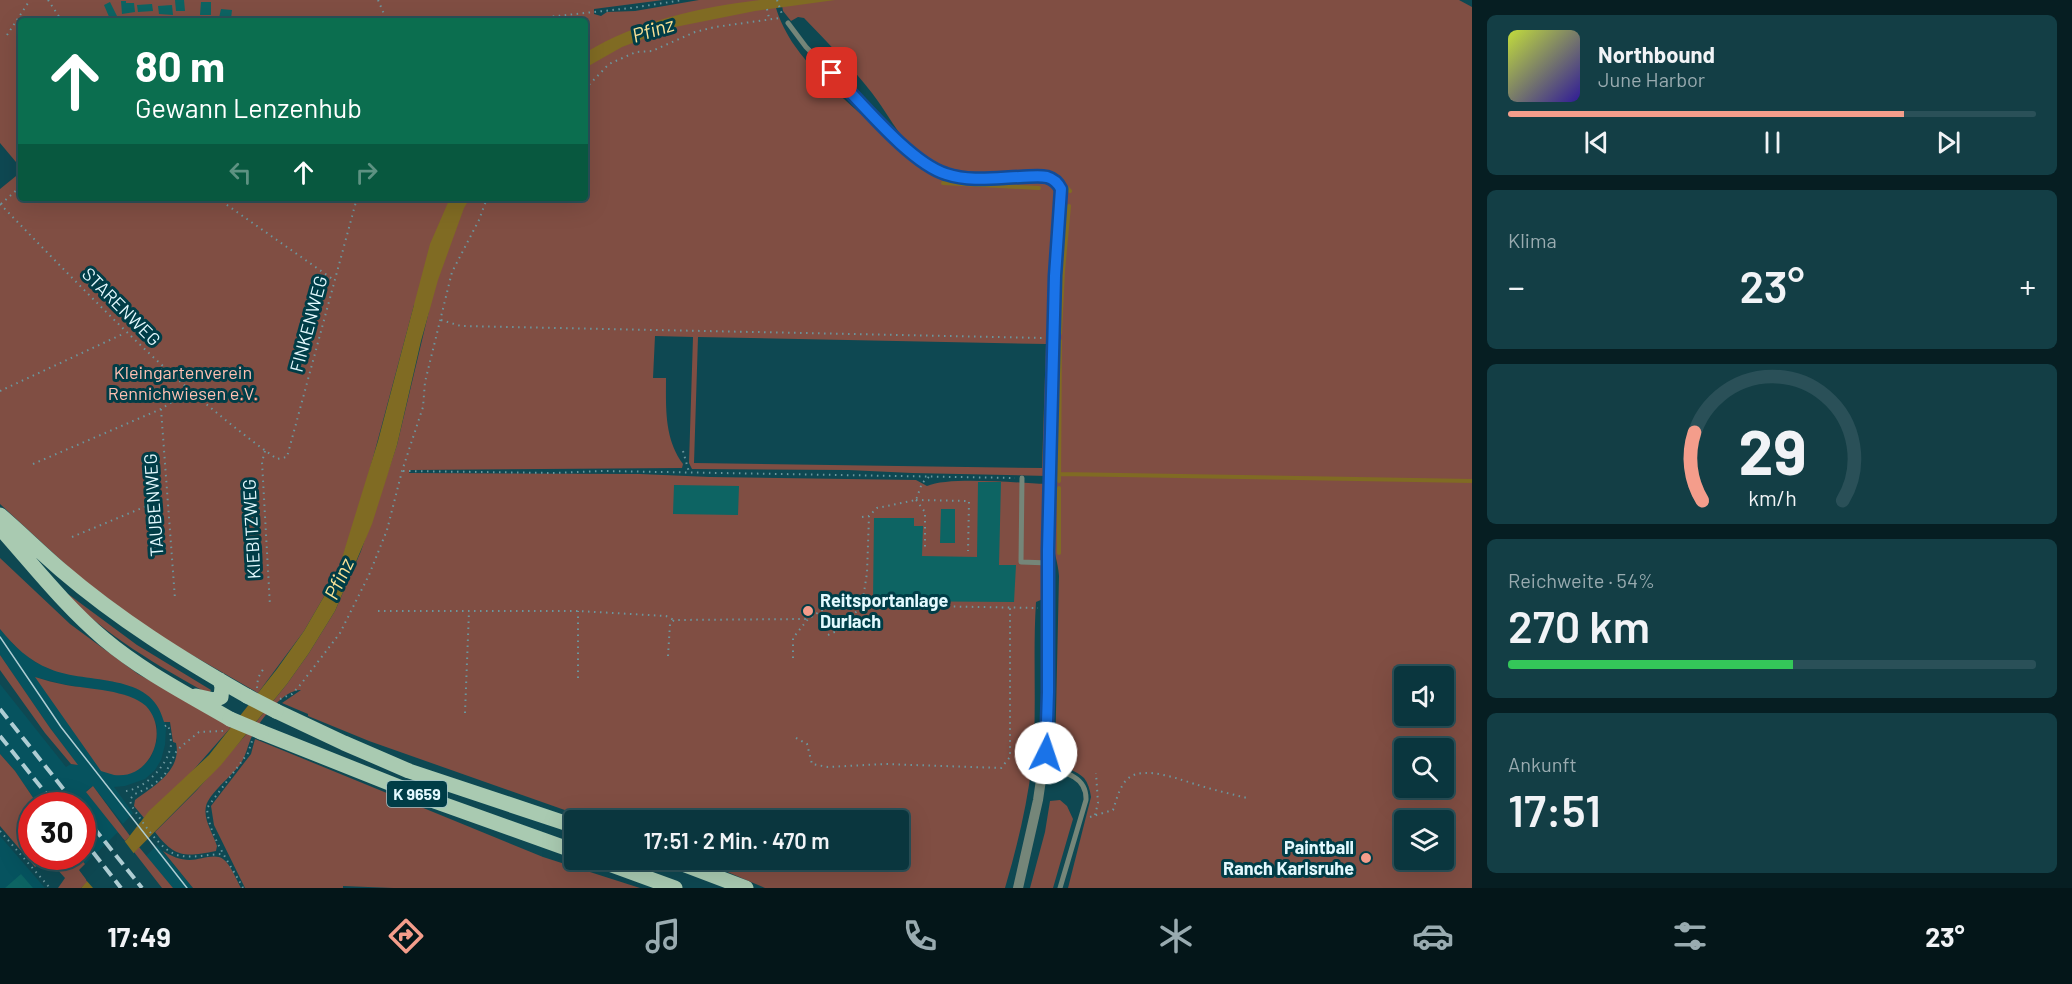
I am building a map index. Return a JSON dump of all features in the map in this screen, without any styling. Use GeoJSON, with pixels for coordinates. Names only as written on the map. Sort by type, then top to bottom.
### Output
{"type":"FeatureCollection","features":[{"type":"Feature","properties":{"kind":"main road","name":"K 9659"},"geometry":{"type":"LineString","coordinates":[[0,515],[61,570],[94,596],[170,651],[220,680],[278,705],[344,743],[409,771],[564,823]]}},
{"type":"Feature","properties":{"kind":"main road","name":"K 9659"},"geometry":{"type":"LineString","coordinates":[[0,528],[54,590],[116,649],[190,695],[227,725],[564,847]]}},
{"type":"Feature","properties":{"kind":"main road"},"geometry":{"type":"LineString","coordinates":[[190,695],[217,699],[221,697],[222,692],[220,680]]}},
{"type":"Feature","properties":{"kind":"main road"},"geometry":{"type":"LineString","coordinates":[[626,870],[675,888]]}},
{"type":"Feature","properties":{"kind":"main road"},"geometry":{"type":"LineString","coordinates":[[698,870],[746,888]]}},
{"type":"Feature","properties":{"kind":"street"},"geometry":{"type":"LineString","coordinates":[[1018,888],[1029,846],[1044,768],[1047,739],[1051,479]]}},
{"type":"Feature","properties":{"kind":"lane"},"geometry":{"type":"LineString","coordinates":[[788,23],[806,47],[921,162],[944,174],[959,178],[1039,176],[1059,184],[1061,195],[1057,237],[1051,479]]}},
{"type":"Feature","properties":{"kind":"lane"},"geometry":{"type":"LineString","coordinates":[[1022,478],[1021,562],[1049,563]]}},
{"type":"Feature","properties":{"kind":"lane"},"geometry":{"type":"LineString","coordinates":[[1044,768],[1078,778],[1086,792],[1060,888]]}},
{"type":"Feature","properties":{"kind":"path"},"geometry":{"type":"LineString","coordinates":[[18,18],[30,0]]}},
{"type":"Feature","properties":{"kind":"path"},"geometry":{"type":"LineString","coordinates":[[48,0],[60,18]]}},
{"type":"Feature","properties":{"kind":"path"},"geometry":{"type":"LineString","coordinates":[[378,0],[386,18]]}},
{"type":"Feature","properties":{"kind":"path"},"geometry":{"type":"LineString","coordinates":[[539,18],[683,0]]}},
{"type":"Feature","properties":{"kind":"path"},"geometry":{"type":"LineString","coordinates":[[777,0],[780,11]]}},
{"type":"Feature","properties":{"kind":"path"},"geometry":{"type":"LineString","coordinates":[[767,9],[769,19]]}},
{"type":"Feature","properties":{"kind":"path"},"geometry":{"type":"LineString","coordinates":[[588,86],[609,64],[636,52],[652,51],[695,32],[715,27],[783,17]]}},
{"type":"Feature","properties":{"kind":"path"},"geometry":{"type":"LineString","coordinates":[[7,35],[18,18]]}},
{"type":"Feature","properties":{"kind":"path"},"geometry":{"type":"LineString","coordinates":[[0,204],[18,189]]}},
{"type":"Feature","properties":{"kind":"path"},"geometry":{"type":"LineString","coordinates":[[221,201],[334,280]]}},
{"type":"Feature","properties":{"kind":"path","name":"FINKENWEG"},"geometry":{"type":"LineString","coordinates":[[287,457],[356,201]]}},
{"type":"Feature","properties":{"kind":"path"},"geometry":{"type":"LineString","coordinates":[[278,705],[301,684],[340,633],[369,575],[387,530],[402,471],[423,407],[425,382],[452,272],[487,201]]}},
{"type":"Feature","properties":{"kind":"path","name":"STARENWEG"},"geometry":{"type":"LineString","coordinates":[[0,204],[126,332],[189,391],[265,451],[277,459],[287,457]]}},
{"type":"Feature","properties":{"kind":"path"},"geometry":{"type":"LineString","coordinates":[[441,320],[461,326],[1054,338]]}},
{"type":"Feature","properties":{"kind":"path"},"geometry":{"type":"LineString","coordinates":[[0,391],[126,332]]}},
{"type":"Feature","properties":{"kind":"path"},"geometry":{"type":"LineString","coordinates":[[33,464],[161,409],[189,391]]}},
{"type":"Feature","properties":{"kind":"path","name":"TAUBENWEG"},"geometry":{"type":"LineString","coordinates":[[161,409],[175,599]]}},
{"type":"Feature","properties":{"kind":"path","name":"KIEBITZWEG"},"geometry":{"type":"LineString","coordinates":[[265,451],[262,462],[270,606]]}},
{"type":"Feature","properties":{"kind":"path"},"geometry":{"type":"LineString","coordinates":[[683,451],[689,472]]}},
{"type":"Feature","properties":{"kind":"path"},"geometry":{"type":"LineString","coordinates":[[402,471],[689,472],[1022,478]]}},
{"type":"Feature","properties":{"kind":"path"},"geometry":{"type":"LineString","coordinates":[[916,500],[922,483],[930,476]]}},
{"type":"Feature","properties":{"kind":"path"},"geometry":{"type":"LineString","coordinates":[[72,537],[166,498]]}},
{"type":"Feature","properties":{"kind":"path"},"geometry":{"type":"LineString","coordinates":[[916,500],[925,512],[925,551]]}},
{"type":"Feature","properties":{"kind":"path"},"geometry":{"type":"LineString","coordinates":[[862,517],[869,516],[877,508],[916,500],[969,501],[968,551]]}},
{"type":"Feature","properties":{"kind":"path"},"geometry":{"type":"LineString","coordinates":[[828,635],[841,629],[862,605],[867,573],[869,516]]}},
{"type":"Feature","properties":{"kind":"path"},"geometry":{"type":"LineString","coordinates":[[794,658],[793,638],[808,619],[827,607],[852,600],[862,605],[1010,608],[1048,612]]}},
{"type":"Feature","properties":{"kind":"path"},"geometry":{"type":"LineString","coordinates":[[796,738],[807,744],[812,764],[828,767],[885,764],[1001,768],[1010,757],[1010,608]]}},
{"type":"Feature","properties":{"kind":"path"},"geometry":{"type":"LineString","coordinates":[[378,611],[578,611],[666,616],[675,620],[808,619]]}},
{"type":"Feature","properties":{"kind":"path"},"geometry":{"type":"LineString","coordinates":[[465,713],[469,611]]}},
{"type":"Feature","properties":{"kind":"path"},"geometry":{"type":"LineString","coordinates":[[578,611],[578,678]]}},
{"type":"Feature","properties":{"kind":"path"},"geometry":{"type":"LineString","coordinates":[[668,656],[667,636],[670,624],[675,620]]}},
{"type":"Feature","properties":{"kind":"path"},"geometry":{"type":"LineString","coordinates":[[252,694],[265,666]]}},
{"type":"Feature","properties":{"kind":"path"},"geometry":{"type":"LineString","coordinates":[[162,727],[168,725],[171,745],[164,762],[152,777],[127,791],[131,805],[165,849],[174,854],[182,856],[224,854]]}},
{"type":"Feature","properties":{"kind":"path"},"geometry":{"type":"LineString","coordinates":[[130,798],[164,776],[177,750],[199,732],[227,725]]}},
{"type":"Feature","properties":{"kind":"path"},"geometry":{"type":"LineString","coordinates":[[243,888],[207,817],[207,808],[248,753],[257,735]]}},
{"type":"Feature","properties":{"kind":"path"},"geometry":{"type":"LineString","coordinates":[[1095,815],[1098,804],[1096,772]]}},
{"type":"Feature","properties":{"kind":"path"},"geometry":{"type":"LineString","coordinates":[[1081,815],[1089,817],[1113,810],[1123,783],[1132,775],[1174,776],[1247,798]]}},
{"type":"Feature","properties":{"kind":"path"},"geometry":{"type":"LineString","coordinates":[[0,831],[50,888]]}},
{"type":"Feature","properties":{"kind":"shaded area"},"geometry":{"type":"Polygon","coordinates":[[[0,629],[14,645],[35,662],[52,670],[126,684],[141,690],[153,700],[163,715],[166,727],[165,745],[161,760],[155,770],[145,779],[114,787],[133,813],[123,824],[93,786],[87,792],[29,792],[0,754],[0,684],[66,767],[71,764],[77,765],[0,655],[0,629]],[[35,677],[145,764],[151,757],[157,740],[157,726],[153,717],[125,695],[35,677]]]}},
{"type":"Feature","properties":{"kind":"shaded area"},"geometry":{"type":"Polygon","coordinates":[[[96,804],[118,832],[96,853],[96,804]]]}},
{"type":"Feature","properties":{"kind":"shaded area"},"geometry":{"type":"Polygon","coordinates":[[[0,836],[18,857],[18,870],[29,870],[45,888],[0,888],[0,836]]]}},
{"type":"Feature","properties":{"kind":"shaded area"},"geometry":{"type":"Polygon","coordinates":[[[157,845],[193,888],[173,888],[146,856],[157,845]]]}},
{"type":"Feature","properties":{"kind":"green space","name":"Kleingartenverein Rennichwiesen e.V."},"geometry":{"type":"Polygon","coordinates":[[[0,0],[663,0],[594,9],[594,14],[601,16],[607,12],[635,11],[699,0],[774,0],[786,32],[809,64],[913,160],[931,172],[951,179],[982,183],[1025,179],[1045,182],[1052,188],[1056,196],[1048,476],[848,470],[692,469],[689,463],[693,337],[655,336],[653,378],[666,378],[667,422],[672,444],[683,464],[682,468],[410,470],[409,473],[640,474],[916,480],[927,486],[951,481],[1045,484],[1043,599],[1036,602],[1035,619],[1034,740],[1024,815],[1005,888],[765,888],[723,870],[909,870],[909,810],[565,810],[369,741],[282,703],[301,690],[294,691],[280,700],[260,722],[241,763],[208,801],[205,811],[217,846],[216,851],[181,854],[162,841],[155,832],[196,791],[244,737],[287,684],[335,611],[361,551],[397,445],[429,311],[414,305],[363,495],[337,574],[304,631],[258,693],[152,632],[76,574],[0,504],[0,189],[18,174],[18,201],[588,201],[588,18],[18,18],[18,164],[0,143],[0,0]],[[698,337],[694,463],[1042,468],[1046,344],[698,337]]]}},
{"type":"Feature","properties":{"kind":"green space"},"geometry":{"type":"Polygon","coordinates":[[[781,0],[1459,0],[1472,7],[1472,888],[1068,888],[1091,797],[1084,778],[1061,764],[1055,757],[1059,576],[1052,535],[1059,276],[1065,188],[1059,178],[1047,172],[989,175],[955,173],[940,169],[927,161],[906,142],[856,73],[804,18],[798,17],[791,21],[783,11],[781,0]]]}},
{"type":"Feature","properties":{"kind":"green space"},"geometry":{"type":"Polygon","coordinates":[[[0,558],[70,624],[138,674],[232,726],[189,775],[144,818],[134,806],[135,800],[165,776],[175,761],[176,743],[173,742],[170,722],[164,722],[157,706],[146,694],[133,687],[50,669],[35,662],[16,647],[0,629],[0,558]]]}},
{"type":"Feature","properties":{"kind":"green space"},"geometry":{"type":"Polygon","coordinates":[[[68,594],[137,645],[211,690],[209,694],[116,637],[82,610],[66,595],[68,594]]]}},
{"type":"Feature","properties":{"kind":"green space"},"geometry":{"type":"Polygon","coordinates":[[[0,655],[78,765],[71,764],[45,733],[0,670],[0,655]]]}},
{"type":"Feature","properties":{"kind":"green space"},"geometry":{"type":"Polygon","coordinates":[[[35,677],[62,684],[119,693],[146,706],[153,716],[156,728],[153,752],[147,762],[138,770],[127,774],[114,775],[101,771],[35,677]]]}},
{"type":"Feature","properties":{"kind":"green space"},"geometry":{"type":"Polygon","coordinates":[[[255,739],[564,864],[564,870],[584,870],[640,888],[343,886],[343,888],[245,888],[214,825],[211,806],[251,754],[255,739]]]}},
{"type":"Feature","properties":{"kind":"green space"},"geometry":{"type":"Polygon","coordinates":[[[0,754],[29,792],[18,792],[18,847],[0,826],[0,754]]]}},
{"type":"Feature","properties":{"kind":"green space"},"geometry":{"type":"Polygon","coordinates":[[[93,786],[130,836],[125,841],[96,805],[96,792],[86,792],[93,786]]]}},
{"type":"Feature","properties":{"kind":"green space"},"geometry":{"type":"Polygon","coordinates":[[[1060,800],[1067,806],[1073,819],[1053,888],[1030,888],[1045,832],[1050,801],[1060,800]]]}},
{"type":"Feature","properties":{"kind":"green space"},"geometry":{"type":"Polygon","coordinates":[[[139,847],[173,888],[162,888],[134,852],[139,847]]]}},
{"type":"Feature","properties":{"kind":"green space"},"geometry":{"type":"Polygon","coordinates":[[[163,851],[186,860],[220,857],[233,872],[241,888],[193,888],[163,851]]]}},
{"type":"Feature","properties":{"kind":"green space"},"geometry":{"type":"Polygon","coordinates":[[[58,870],[79,870],[88,882],[81,888],[58,888],[65,878],[58,870]]]}},
{"type":"Feature","properties":{"kind":"water","name":"Pfinz"},"geometry":{"type":"Polygon","coordinates":[[[760,0],[835,0],[755,11],[675,27],[622,47],[588,66],[588,51],[626,32],[670,17],[760,0]]]}},
{"type":"Feature","properties":{"kind":"water","name":"Pfinz"},"geometry":{"type":"Polygon","coordinates":[[[449,201],[468,201],[438,280],[397,445],[372,524],[335,611],[287,684],[221,765],[99,888],[81,888],[128,838],[149,811],[209,755],[304,631],[337,574],[378,441],[430,244],[449,201]]]}},
{"type":"Feature","properties":{"kind":"pier"},"geometry":{"type":"Polygon","coordinates":[[[123,839],[135,855],[103,888],[93,888],[86,880],[123,839]]]}},
{"type":"Feature","properties":{"kind":"building"},"geometry":{"type":"Polygon","coordinates":[[[175,0],[184,0],[185,11],[176,11],[175,0]]]}},
{"type":"Feature","properties":{"kind":"building"},"geometry":{"type":"Polygon","coordinates":[[[121,1],[134,3],[135,12],[122,14],[121,1]]]}},
{"type":"Feature","properties":{"kind":"building"},"geometry":{"type":"Polygon","coordinates":[[[110,2],[117,16],[110,18],[104,5],[110,2]]]}},
{"type":"Feature","properties":{"kind":"building"},"geometry":{"type":"Polygon","coordinates":[[[201,2],[211,2],[211,15],[200,15],[201,2]]]}},
{"type":"Feature","properties":{"kind":"building"},"geometry":{"type":"Polygon","coordinates":[[[152,4],[153,11],[138,12],[137,5],[152,4]]]}},
{"type":"Feature","properties":{"kind":"building"},"geometry":{"type":"Polygon","coordinates":[[[172,5],[173,15],[159,14],[158,6],[172,5]]]}},
{"type":"Feature","properties":{"kind":"building"},"geometry":{"type":"Polygon","coordinates":[[[221,9],[232,10],[231,18],[219,18],[221,9]]]}},
{"type":"Feature","properties":{"kind":"building"},"geometry":{"type":"Polygon","coordinates":[[[978,482],[1001,482],[999,565],[1016,565],[1014,602],[873,601],[874,518],[914,518],[914,526],[923,526],[922,556],[977,557],[978,482]]]}},
{"type":"Feature","properties":{"kind":"building"},"geometry":{"type":"Polygon","coordinates":[[[674,485],[739,486],[738,515],[673,514],[674,485]]]}},
{"type":"Feature","properties":{"kind":"building"},"geometry":{"type":"Polygon","coordinates":[[[941,509],[955,509],[955,543],[940,543],[941,509]]]}},
{"type":"Feature","properties":{"kind":"building"},"geometry":{"type":"Polygon","coordinates":[[[21,874],[33,888],[5,888],[21,874]]]}},
{"type":"Feature","properties":{"kind":"waterway"},"geometry":{"type":"LineString","coordinates":[[943,183],[1039,188]]}},
{"type":"Feature","properties":{"kind":"waterway"},"geometry":{"type":"LineString","coordinates":[[1067,188],[1070,191]]}},
{"type":"Feature","properties":{"kind":"waterway"},"geometry":{"type":"LineString","coordinates":[[1060,333],[1069,206]]}},
{"type":"Feature","properties":{"kind":"waterway"},"geometry":{"type":"LineString","coordinates":[[1059,481],[1060,341]]}},
{"type":"Feature","properties":{"kind":"waterway"},"geometry":{"type":"LineString","coordinates":[[1059,474],[1472,481]]}},
{"type":"Feature","properties":{"kind":"waterway"},"geometry":{"type":"LineString","coordinates":[[1059,488],[1059,553]]}},
{"type":"Feature","properties":{"kind":"tram line"},"geometry":{"type":"LineString","coordinates":[[0,637],[61,727],[187,888]]}},
{"type":"Feature","properties":{"kind":"railway"},"geometry":{"type":"LineString","coordinates":[[0,709],[66,792]]}},
{"type":"Feature","properties":{"kind":"railway"},"geometry":{"type":"LineString","coordinates":[[0,736],[45,792]]}},
{"type":"Feature","properties":{"kind":"railway"},"geometry":{"type":"LineString","coordinates":[[96,830],[142,888]]}},
{"type":"Feature","properties":{"kind":"railway"},"geometry":{"type":"LineString","coordinates":[[96,856],[121,888]]}},
{"type":"Feature","properties":{"kind":"place","name":"Reitsportanlage Durlach"},"geometry":{"type":"Point","coordinates":[808,611]}},
{"type":"Feature","properties":{"kind":"place","name":"Paintball Ranch Karlsruhe"},"geometry":{"type":"Point","coordinates":[1366,858]}},
{"type":"Feature","properties":{"kind":"route"},"geometry":{"type":"LineString","coordinates":[[832,73],[900,143],[921,162],[934,169],[959,178],[1048,177],[1059,184],[1061,189],[1055,276],[1048,550],[1046,753]]}}]}
